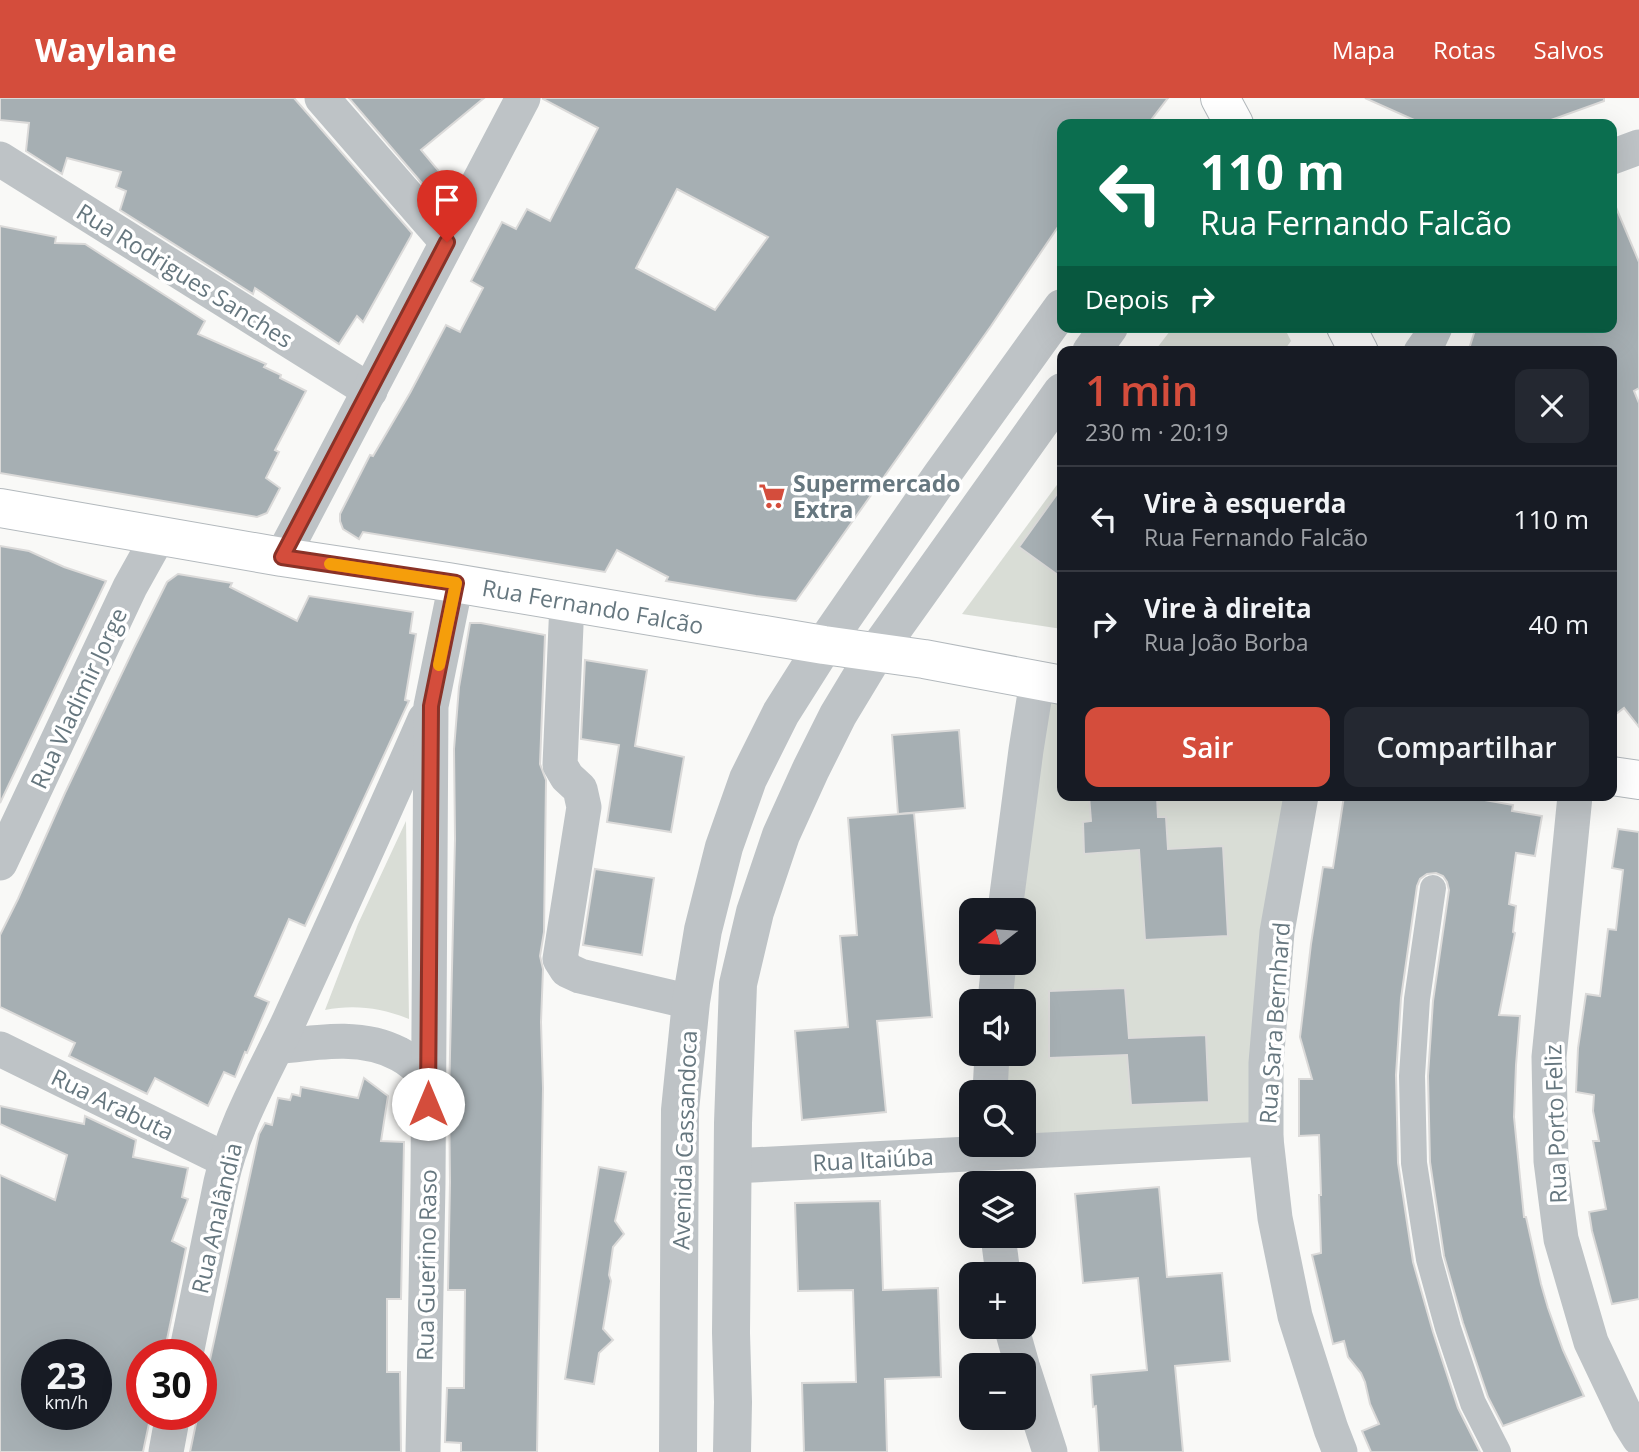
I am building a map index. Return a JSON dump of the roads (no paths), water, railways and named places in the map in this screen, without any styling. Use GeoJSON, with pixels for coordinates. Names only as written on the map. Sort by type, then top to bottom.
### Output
{"type":"FeatureCollection","features":[{"type":"Feature","properties":{"kind":"main road"},"geometry":{"type":"LineString","coordinates":[[1220,98],[1231,119]]}},
{"type":"Feature","properties":{"kind":"main road","name":"Rua Fernando Falcão"},"geometry":{"type":"LineString","coordinates":[[0,508],[282,557],[456,583],[824,645],[916,657],[1050,683]]}},
{"type":"Feature","properties":{"kind":"street"},"geometry":{"type":"LineString","coordinates":[[322,98],[447,242]]}},
{"type":"Feature","properties":{"kind":"street"},"geometry":{"type":"LineString","coordinates":[[282,557],[523,98]]}},
{"type":"Feature","properties":{"kind":"street"},"geometry":{"type":"LineString","coordinates":[[1617,155],[1639,147]]}},
{"type":"Feature","properties":{"kind":"street","name":"Rua Rodrigues Sanches"},"geometry":{"type":"LineString","coordinates":[[0,159],[370,391]]}},
{"type":"Feature","properties":{"kind":"street","name":"Avenida Cassandoca"},"geometry":{"type":"LineString","coordinates":[[678,1452],[680,1110],[691,1003],[703,930],[724,847],[748,779],[781,713],[824,645],[941,476],[1057,315]]}},
{"type":"Feature","properties":{"kind":"street"},"geometry":{"type":"LineString","coordinates":[[732,1452],[732,1166],[738,984],[755,912],[781,835],[838,715],[876,652],[1057,399]]}},
{"type":"Feature","properties":{"kind":"street"},"geometry":{"type":"LineString","coordinates":[[986,415],[1027,442]]}},
{"type":"Feature","properties":{"kind":"street"},"geometry":{"type":"LineString","coordinates":[[941,476],[983,501]]}},
{"type":"Feature","properties":{"kind":"street","name":"Rua Vladimir Jorge"},"geometry":{"type":"LineString","coordinates":[[0,863],[130,587],[159,535]]}},
{"type":"Feature","properties":{"kind":"street"},"geometry":{"type":"LineString","coordinates":[[431,706],[456,583]]}},
{"type":"Feature","properties":{"kind":"street"},"geometry":{"type":"LineString","coordinates":[[567,602],[560,765],[567,777],[580,789],[584,807],[560,958],[566,970],[580,976],[691,1003]]}},
{"type":"Feature","properties":{"kind":"street"},"geometry":{"type":"LineString","coordinates":[[1007,898],[1026,750],[1050,683]]}},
{"type":"Feature","properties":{"kind":"street","name":"Rua Analândia"},"geometry":{"type":"LineString","coordinates":[[189,1339],[226,1160],[250,1098],[277,1047],[431,706]]}},
{"type":"Feature","properties":{"kind":"street","name":"Rua Guerino Raso"},"geometry":{"type":"LineString","coordinates":[[423,1452],[431,706]]}},
{"type":"Feature","properties":{"kind":"street","name":"Rua Sara Bernhard"},"geometry":{"type":"LineString","coordinates":[[1300,801],[1277,932],[1266,1063],[1266,1139],[1275,1218],[1295,1316],[1340,1452]]}},
{"type":"Feature","properties":{"kind":"street","name":"Rua Porto Feliz"},"geometry":{"type":"LineString","coordinates":[[1575,801],[1549,1057],[1551,1161],[1561,1239],[1591,1342],[1639,1438]]}},
{"type":"Feature","properties":{"kind":"street"},"geometry":{"type":"LineString","coordinates":[[1433,888],[1417,999],[1413,1063],[1414,1163],[1429,1259],[1448,1328],[1474,1404],[1498,1452]]}},
{"type":"Feature","properties":{"kind":"street"},"geometry":{"type":"LineString","coordinates":[[277,1047],[325,1042],[364,1042],[399,1053],[428,1078]]}},
{"type":"Feature","properties":{"kind":"street","name":"Rua Arabuta"},"geometry":{"type":"LineString","coordinates":[[0,1049],[226,1160]]}},
{"type":"Feature","properties":{"kind":"street","name":"Rua Itaiúba"},"geometry":{"type":"LineString","coordinates":[[732,1166],[990,1160],[1266,1139]]}},
{"type":"Feature","properties":{"kind":"street"},"geometry":{"type":"LineString","coordinates":[[733,1402],[746,1452]]}},
{"type":"Feature","properties":{"kind":"street"},"geometry":{"type":"LineString","coordinates":[[1036,1408],[1050,1452]]}},
{"type":"Feature","properties":{"kind":"street"},"geometry":{"type":"LineString","coordinates":[[166,1452],[170,1430]]}},
{"type":"Feature","properties":{"kind":"place","name":"Supermercado Extra"},"geometry":{"type":"Point","coordinates":[772,496]}}]}
